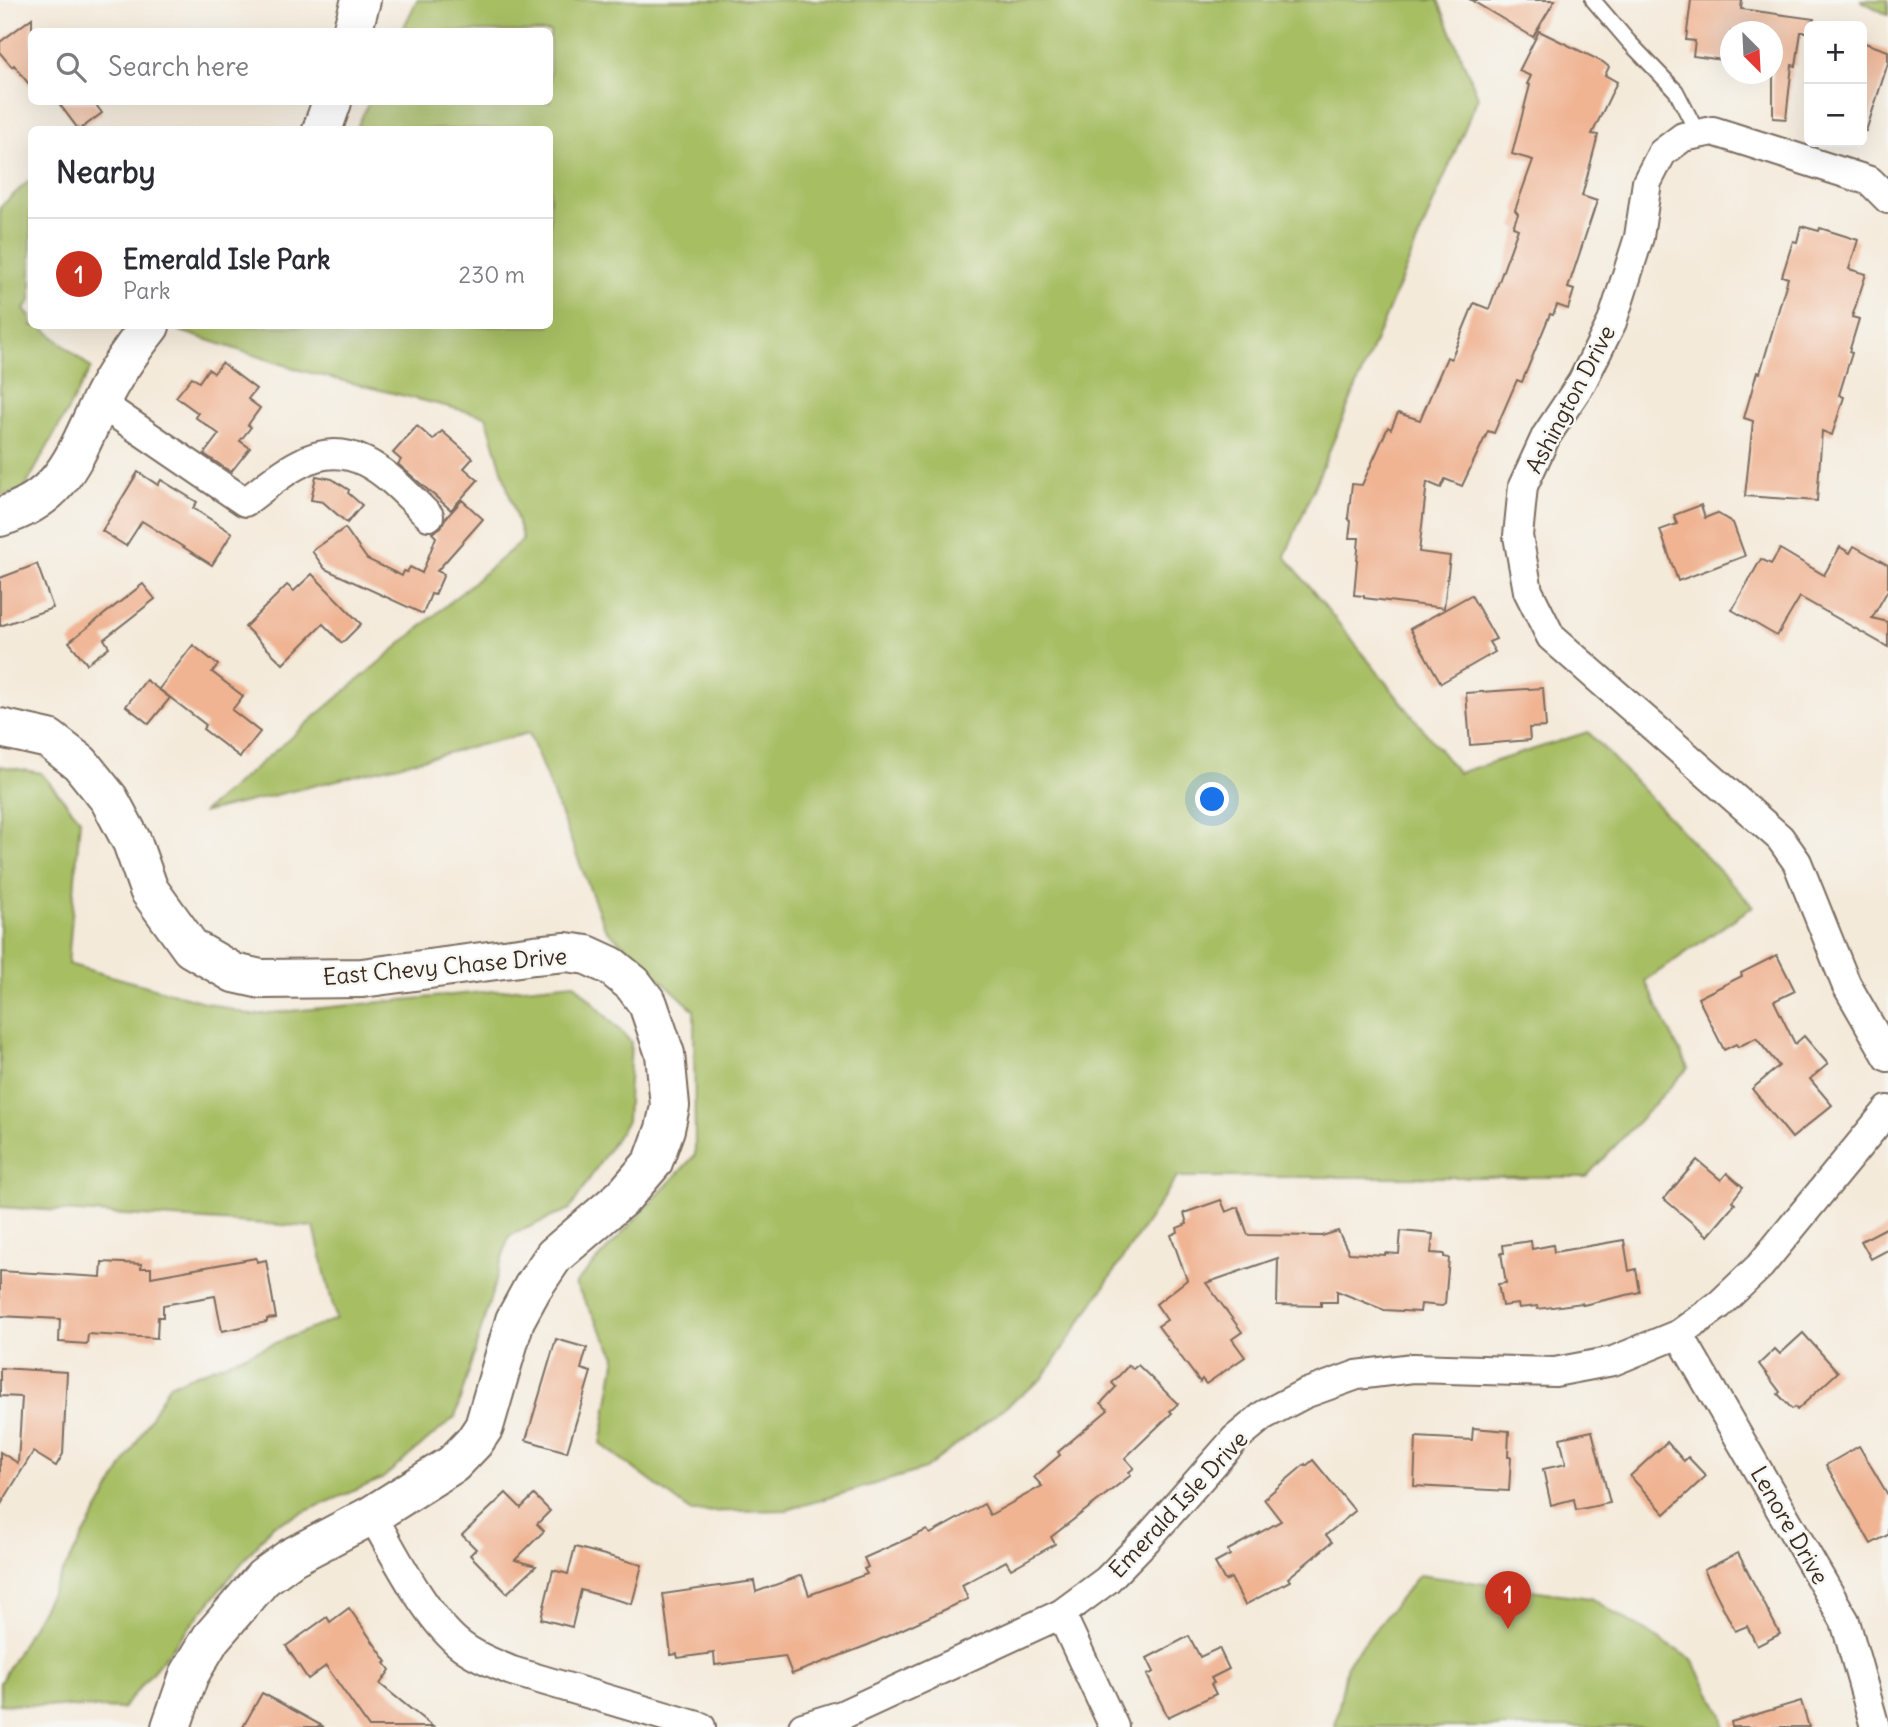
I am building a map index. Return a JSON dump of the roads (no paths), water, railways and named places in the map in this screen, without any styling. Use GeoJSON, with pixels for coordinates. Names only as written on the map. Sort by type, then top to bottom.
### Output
{"type":"FeatureCollection","features":[{"type":"Feature","properties":{"kind":"main road"},"geometry":{"type":"LineString","coordinates":[[353,28],[361,0]]}},
{"type":"Feature","properties":{"kind":"main road"},"geometry":{"type":"LineString","coordinates":[[323,126],[331,105]]}},
{"type":"Feature","properties":{"kind":"main road"},"geometry":{"type":"LineString","coordinates":[[0,517],[18,512],[44,495],[70,467],[123,361],[148,329]]}},
{"type":"Feature","properties":{"kind":"main road","name":"East Chevy Chase Drive"},"geometry":{"type":"LineString","coordinates":[[0,728],[49,739],[80,762],[109,800],[127,831],[149,890],[191,948],[234,973],[261,979],[362,978],[566,952],[587,955],[611,965],[633,984],[648,1004],[665,1054],[670,1106],[653,1162],[624,1196],[554,1256],[533,1287],[515,1320],[484,1427],[474,1442],[453,1464],[372,1516],[292,1557],[263,1578],[211,1638],[189,1675],[171,1727]]}},
{"type":"Feature","properties":{"kind":"street"},"geometry":{"type":"LineString","coordinates":[[1698,134],[1713,131],[1870,181],[1888,199]]}},
{"type":"Feature","properties":{"kind":"street","name":"Ashington Drive"},"geometry":{"type":"LineString","coordinates":[[1698,134],[1683,137],[1662,153],[1647,182],[1639,237],[1612,322],[1582,382],[1546,436],[1523,486],[1518,536],[1528,591],[1551,637],[1780,838],[1797,862],[1846,984],[1888,1057]]}},
{"type":"Feature","properties":{"kind":"street"},"geometry":{"type":"LineString","coordinates":[[100,403],[245,502],[300,463],[319,456],[349,454],[379,468],[429,516]]}},
{"type":"Feature","properties":{"kind":"street","name":"Emerald Isle Drive"},"geometry":{"type":"LineString","coordinates":[[803,1727],[842,1715],[1061,1614],[1107,1580],[1148,1538],[1235,1439],[1265,1415],[1304,1395],[1357,1376],[1413,1368],[1555,1372],[1613,1361],[1679,1334],[1719,1305],[1760,1266],[1888,1110]]}},
{"type":"Feature","properties":{"kind":"street","name":"Lenore Drive"},"geometry":{"type":"LineString","coordinates":[[1679,1334],[1845,1621],[1875,1727]]}},
{"type":"Feature","properties":{"kind":"street"},"geometry":{"type":"LineString","coordinates":[[372,1516],[431,1612],[458,1642],[486,1660],[638,1719],[701,1727]]}},
{"type":"Feature","properties":{"kind":"street"},"geometry":{"type":"LineString","coordinates":[[1061,1614],[1114,1727]]}},
{"type":"Feature","properties":{"kind":"lane"},"geometry":{"type":"LineString","coordinates":[[1593,0],[1676,91],[1698,134]]}},
{"type":"Feature","properties":{"kind":"place","name":"Emerald Isle Park"},"geometry":{"type":"Point","coordinates":[1508,1629]}}]}
